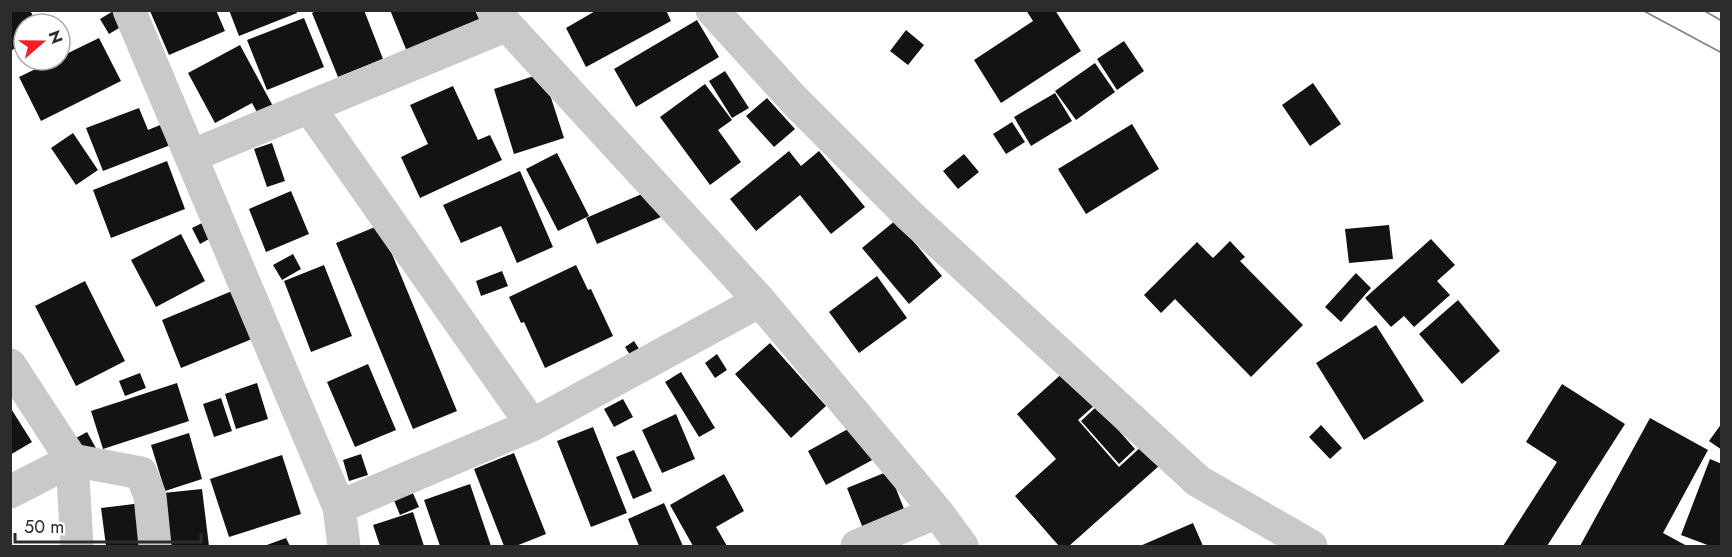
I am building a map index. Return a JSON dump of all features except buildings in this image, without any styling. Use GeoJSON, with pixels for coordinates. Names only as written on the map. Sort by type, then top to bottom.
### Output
{"type":"FeatureCollection","features":[{"type":"Feature","properties":{"kind":"street"},"geometry":{"type":"LineString","coordinates":[[129,10],[339,507],[344,546]]}},
{"type":"Feature","properties":{"kind":"street"},"geometry":{"type":"LineString","coordinates":[[712,10],[795,101],[909,215],[1198,481],[1311,546]]}},
{"type":"Feature","properties":{"kind":"street"},"geometry":{"type":"LineString","coordinates":[[191,156],[309,106],[499,18],[760,301],[937,512],[962,546]]}},
{"type":"Feature","properties":{"kind":"street"},"geometry":{"type":"LineString","coordinates":[[309,106],[532,425]]}},
{"type":"Feature","properties":{"kind":"street"},"geometry":{"type":"LineString","coordinates":[[339,507],[532,425],[760,301]]}},
{"type":"Feature","properties":{"kind":"street"},"geometry":{"type":"LineString","coordinates":[[10,364],[72,460],[77,546]]}},
{"type":"Feature","properties":{"kind":"street"},"geometry":{"type":"LineString","coordinates":[[10,492],[72,460],[141,473],[150,496],[155,546]]}},
{"type":"Feature","properties":{"kind":"street"},"geometry":{"type":"LineString","coordinates":[[857,546],[937,512]]}},
{"type":"Feature","properties":{"kind":"tram line"},"geometry":{"type":"LineString","coordinates":[[1642,10],[1722,53]]}},
{"type":"Feature","properties":{"kind":"tram line"},"geometry":{"type":"LineString","coordinates":[[1703,10],[1722,21]]}}]}
